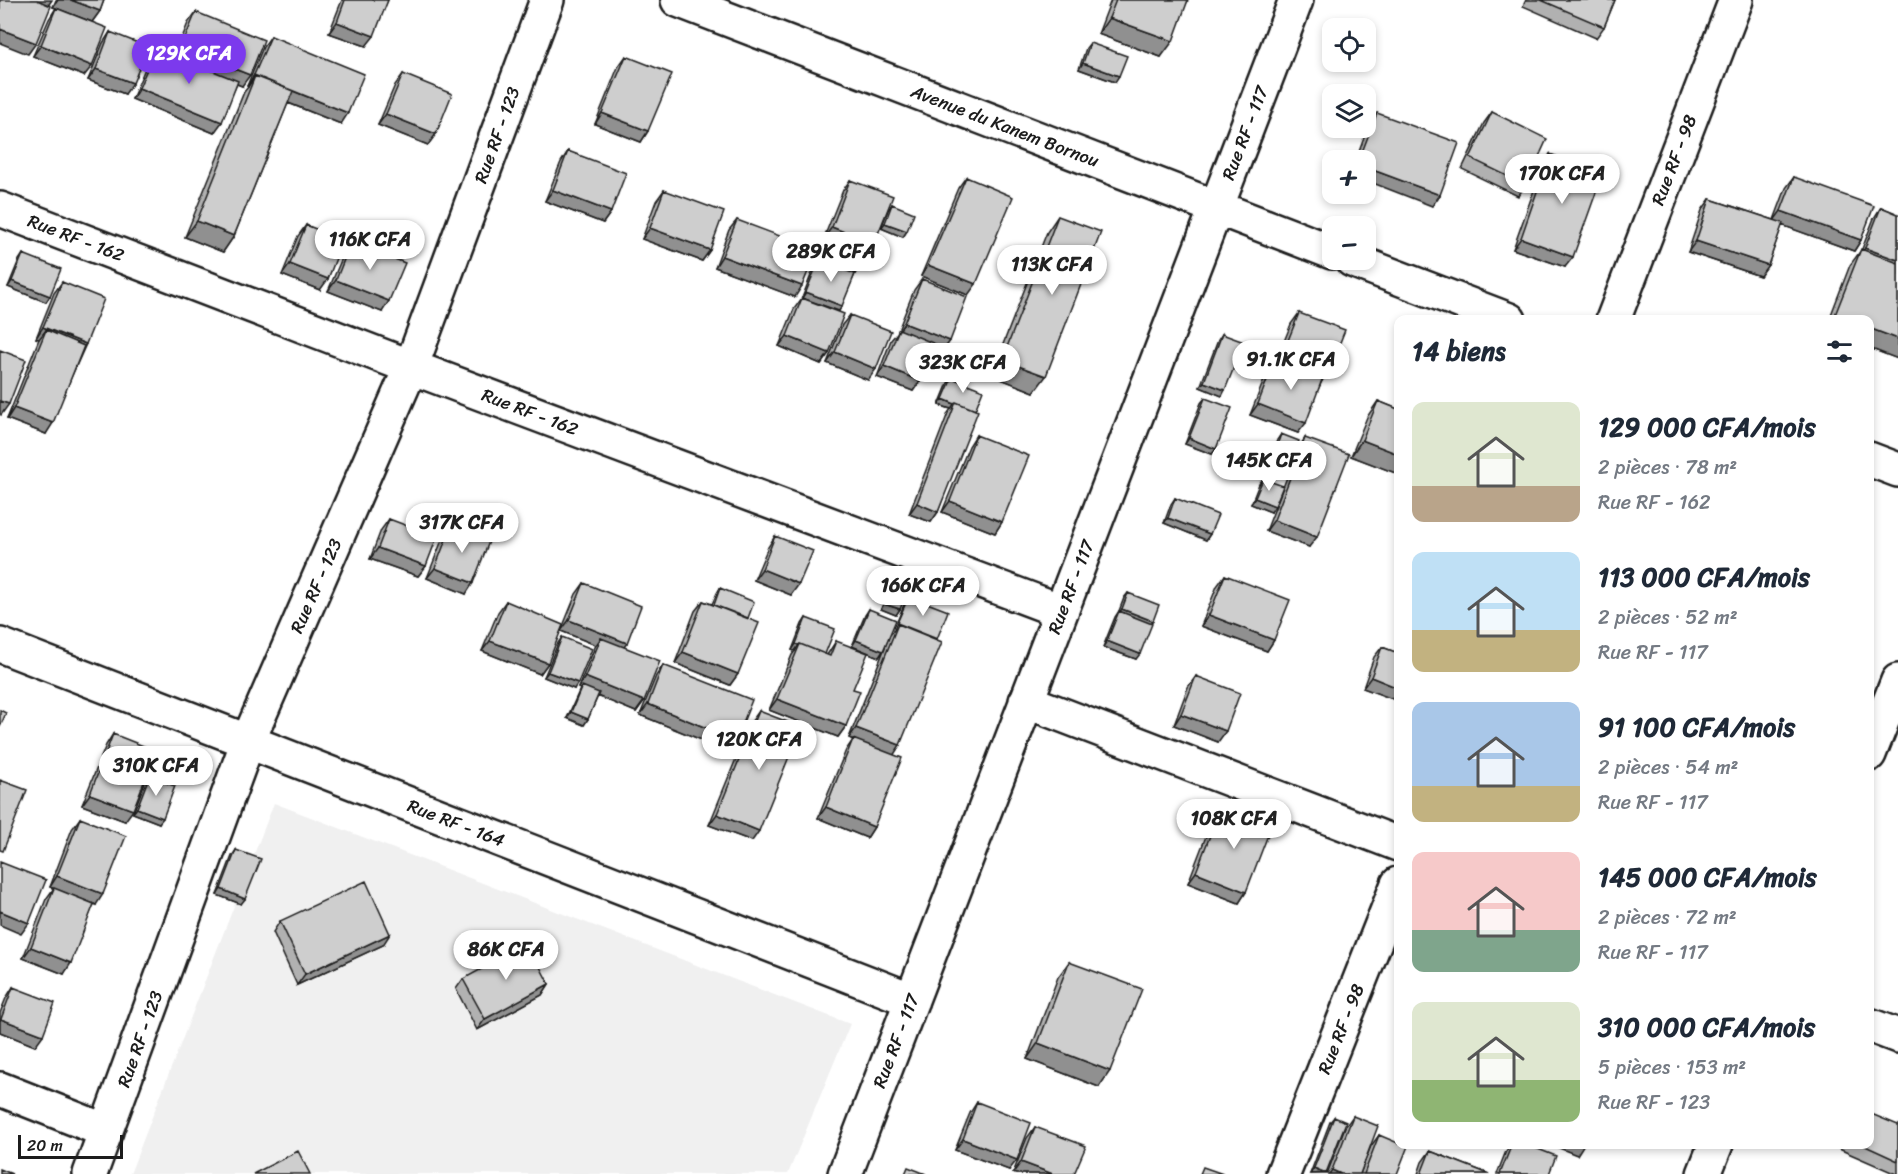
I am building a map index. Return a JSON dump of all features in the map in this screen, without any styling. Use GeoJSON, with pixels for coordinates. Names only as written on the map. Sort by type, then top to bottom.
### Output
{"type":"FeatureCollection","features":[{"type":"Feature","properties":{"kind":"street","name":"Rue RF - 123"},"geometry":{"type":"LineString","coordinates":[[90,1174],[248,741],[411,367],[547,0]]}},
{"type":"Feature","properties":{"kind":"street","name":"Avenue du Kanem Bornou"},"geometry":{"type":"LineString","coordinates":[[678,0],[1322,248]]}},
{"type":"Feature","properties":{"kind":"street","name":"Rue RF - 117"},"geometry":{"type":"LineString","coordinates":[[845,1174],[1296,0]]}},
{"type":"Feature","properties":{"kind":"street","name":"Rue RF - 98"},"geometry":{"type":"LineString","coordinates":[[1615,315],[1736,0]]}},
{"type":"Feature","properties":{"kind":"street","name":"Rue RF - 162"},"geometry":{"type":"LineString","coordinates":[[0,209],[411,367],[1061,611]]}},
{"type":"Feature","properties":{"kind":"street"},"geometry":{"type":"LineString","coordinates":[[1376,269],[1496,315]]}},
{"type":"Feature","properties":{"kind":"street"},"geometry":{"type":"LineString","coordinates":[[1874,461],[1898,470]]}},
{"type":"Feature","properties":{"kind":"street","name":"Rue RF - 164"},"geometry":{"type":"LineString","coordinates":[[0,645],[912,1000]]}},
{"type":"Feature","properties":{"kind":"street"},"geometry":{"type":"LineString","coordinates":[[1874,741],[1898,681]]}},
{"type":"Feature","properties":{"kind":"street"},"geometry":{"type":"LineString","coordinates":[[1026,701],[1394,842]]}},
{"type":"Feature","properties":{"kind":"street","name":"Rue RF - 98"},"geometry":{"type":"LineString","coordinates":[[1283,1174],[1394,894]]}},
{"type":"Feature","properties":{"kind":"street"},"geometry":{"type":"LineString","coordinates":[[1874,1027],[1898,1036]]}},
{"type":"Feature","properties":{"kind":"street"},"geometry":{"type":"LineString","coordinates":[[0,1089],[106,1131]]}},
{"type":"Feature","properties":{"kind":"street"},"geometry":{"type":"LineString","coordinates":[[1704,1174],[1714,1149]]}},
{"type":"Feature","properties":{"kind":"shaded area"},"geometry":{"type":"Polygon","coordinates":[[[274,803],[850,1024],[788,1174],[130,1174],[274,803]]]}},
{"type":"Feature","properties":{"kind":"building"},"geometry":{"type":"Polygon","coordinates":[[[0,0],[37,0],[51,6],[36,43],[0,29],[0,0]]]}},
{"type":"Feature","properties":{"kind":"building"},"geometry":{"type":"Polygon","coordinates":[[[71,0],[104,0],[100,11],[71,0]]]}},
{"type":"Feature","properties":{"kind":"building"},"geometry":{"type":"Polygon","coordinates":[[[345,0],[388,0],[374,36],[337,22],[345,0]]]}},
{"type":"Feature","properties":{"kind":"building"},"geometry":{"type":"Polygon","coordinates":[[[1116,0],[1188,0],[1173,41],[1109,18],[1116,0]]]}},
{"type":"Feature","properties":{"kind":"building"},"geometry":{"type":"Polygon","coordinates":[[[1541,0],[1615,0],[1604,27],[1541,0]]]}},
{"type":"Feature","properties":{"kind":"building"},"geometry":{"type":"Polygon","coordinates":[[[56,8],[107,28],[92,66],[41,45],[56,8]]]}},
{"type":"Feature","properties":{"kind":"building"},"geometry":{"type":"Polygon","coordinates":[[[196,12],[264,40],[250,75],[181,48],[196,12]]]}},
{"type":"Feature","properties":{"kind":"building"},"geometry":{"type":"Polygon","coordinates":[[[110,32],[148,47],[133,83],[96,69],[110,32]]]}},
{"type":"Feature","properties":{"kind":"building"},"geometry":{"type":"Polygon","coordinates":[[[271,36],[364,74],[348,113],[254,75],[271,36]]]}},
{"type":"Feature","properties":{"kind":"building"},"geometry":{"type":"Polygon","coordinates":[[[1090,43],[1127,56],[1119,76],[1083,63],[1090,43]]]}},
{"type":"Feature","properties":{"kind":"building"},"geometry":{"type":"Polygon","coordinates":[[[156,48],[238,81],[222,122],[139,88],[156,48]]]}},
{"type":"Feature","properties":{"kind":"building"},"geometry":{"type":"Polygon","coordinates":[[[626,56],[672,74],[648,131],[602,113],[626,56]]]}},
{"type":"Feature","properties":{"kind":"building"},"geometry":{"type":"Polygon","coordinates":[[[403,74],[452,94],[436,134],[386,114],[403,74]]]}},
{"type":"Feature","properties":{"kind":"building"},"geometry":{"type":"Polygon","coordinates":[[[255,76],[293,91],[234,236],[197,221],[255,76]]]}},
{"type":"Feature","properties":{"kind":"building"},"geometry":{"type":"Polygon","coordinates":[[[1492,112],[1547,139],[1526,185],[1470,158],[1492,112]]]}},
{"type":"Feature","properties":{"kind":"building"},"geometry":{"type":"Polygon","coordinates":[[[1377,113],[1459,143],[1440,195],[1376,171],[1376,150],[1363,150],[1367,138],[1376,138],[1377,113]]]}},
{"type":"Feature","properties":{"kind":"building"},"geometry":{"type":"Polygon","coordinates":[[[568,151],[626,173],[611,212],[553,190],[568,151]]]}},
{"type":"Feature","properties":{"kind":"building"},"geometry":{"type":"Polygon","coordinates":[[[1550,154],[1603,173],[1573,257],[1521,238],[1550,154]]]}},
{"type":"Feature","properties":{"kind":"building"},"geometry":{"type":"Polygon","coordinates":[[[966,177],[1013,197],[976,284],[928,265],[966,177]]]}},
{"type":"Feature","properties":{"kind":"building"},"geometry":{"type":"Polygon","coordinates":[[[1794,177],[1874,206],[1861,240],[1781,211],[1794,177]]]}},
{"type":"Feature","properties":{"kind":"building"},"geometry":{"type":"Polygon","coordinates":[[[850,180],[893,196],[874,244],[832,227],[850,180]]]}},
{"type":"Feature","properties":{"kind":"building"},"geometry":{"type":"Polygon","coordinates":[[[664,190],[724,212],[710,250],[650,228],[664,190]]]}},
{"type":"Feature","properties":{"kind":"building"},"geometry":{"type":"Polygon","coordinates":[[[1710,199],[1783,223],[1768,265],[1696,241],[1710,199]]]}},
{"type":"Feature","properties":{"kind":"building"},"geometry":{"type":"Polygon","coordinates":[[[892,204],[914,213],[907,231],[885,223],[892,204]]]}},
{"type":"Feature","properties":{"kind":"building"},"geometry":{"type":"Polygon","coordinates":[[[1881,207],[1898,214],[1898,260],[1865,248],[1881,207]]]}},
{"type":"Feature","properties":{"kind":"building"},"geometry":{"type":"Polygon","coordinates":[[[1058,216],[1101,232],[1046,376],[1002,360],[1058,216]]]}},
{"type":"Feature","properties":{"kind":"building"},"geometry":{"type":"Polygon","coordinates":[[[737,220],[817,250],[802,286],[722,256],[737,220]]]}},
{"type":"Feature","properties":{"kind":"building"},"geometry":{"type":"Polygon","coordinates":[[[306,225],[343,240],[328,279],[290,264],[306,225]]]}},
{"type":"Feature","properties":{"kind":"building"},"geometry":{"type":"Polygon","coordinates":[[[826,235],[865,250],[858,269],[819,254],[826,235]]]}},
{"type":"Feature","properties":{"kind":"building"},"geometry":{"type":"Polygon","coordinates":[[[351,242],[405,263],[389,301],[336,280],[351,242]]]}},
{"type":"Feature","properties":{"kind":"building"},"geometry":{"type":"Polygon","coordinates":[[[1861,249],[1898,263],[1898,339],[1874,330],[1874,315],[1835,315],[1861,249]]]}},
{"type":"Feature","properties":{"kind":"building"},"geometry":{"type":"Polygon","coordinates":[[[23,254],[61,269],[50,296],[12,281],[23,254]]]}},
{"type":"Feature","properties":{"kind":"building"},"geometry":{"type":"Polygon","coordinates":[[[819,260],[855,274],[842,306],[806,292],[819,260]]]}},
{"type":"Feature","properties":{"kind":"building"},"geometry":{"type":"Polygon","coordinates":[[[922,279],[967,297],[950,341],[904,323],[922,279]]]}},
{"type":"Feature","properties":{"kind":"building"},"geometry":{"type":"Polygon","coordinates":[[[62,282],[104,299],[86,344],[43,327],[62,282]]]}},
{"type":"Feature","properties":{"kind":"building"},"geometry":{"type":"Polygon","coordinates":[[[802,298],[844,314],[829,353],[787,336],[802,298]]]}},
{"type":"Feature","properties":{"kind":"building"},"geometry":{"type":"Polygon","coordinates":[[[1299,313],[1345,330],[1329,370],[1283,353],[1299,313]]]}},
{"type":"Feature","properties":{"kind":"building"},"geometry":{"type":"Polygon","coordinates":[[[850,315],[891,331],[876,369],[835,352],[850,315]]]}},
{"type":"Feature","properties":{"kind":"building"},"geometry":{"type":"Polygon","coordinates":[[[899,329],[935,344],[920,381],[884,366],[899,329]]]}},
{"type":"Feature","properties":{"kind":"building"},"geometry":{"type":"Polygon","coordinates":[[[46,330],[84,346],[53,423],[14,408],[46,330]]]}},
{"type":"Feature","properties":{"kind":"building"},"geometry":{"type":"Polygon","coordinates":[[[1222,334],[1244,342],[1225,390],[1204,382],[1222,334]]]}},
{"type":"Feature","properties":{"kind":"building"},"geometry":{"type":"Polygon","coordinates":[[[0,350],[26,360],[9,404],[0,401],[0,350]]]}},
{"type":"Feature","properties":{"kind":"building"},"geometry":{"type":"Polygon","coordinates":[[[1275,359],[1323,377],[1306,423],[1258,404],[1275,359]]]}},
{"type":"Feature","properties":{"kind":"building"},"geometry":{"type":"Polygon","coordinates":[[[952,378],[983,390],[975,410],[943,399],[952,378]]]}},
{"type":"Feature","properties":{"kind":"building"},"geometry":{"type":"Polygon","coordinates":[[[1205,398],[1232,408],[1216,449],[1189,438],[1205,398]]]}},
{"type":"Feature","properties":{"kind":"building"},"geometry":{"type":"Polygon","coordinates":[[[1378,401],[1394,407],[1394,452],[1362,440],[1378,401]]]}},
{"type":"Feature","properties":{"kind":"building"},"geometry":{"type":"Polygon","coordinates":[[[956,402],[978,411],[938,512],[917,503],[956,402]]]}},
{"type":"Feature","properties":{"kind":"building"},"geometry":{"type":"Polygon","coordinates":[[[1281,434],[1299,441],[1289,467],[1272,460],[1281,434]]]}},
{"type":"Feature","properties":{"kind":"building"},"geometry":{"type":"Polygon","coordinates":[[[976,435],[1029,456],[1002,522],[950,501],[976,435]]]}},
{"type":"Feature","properties":{"kind":"building"},"geometry":{"type":"Polygon","coordinates":[[[1305,438],[1349,454],[1317,537],[1274,520],[1305,438]]]}},
{"type":"Feature","properties":{"kind":"building"},"geometry":{"type":"Polygon","coordinates":[[[1263,479],[1283,486],[1275,506],[1255,498],[1263,479]]]}},
{"type":"Feature","properties":{"kind":"building"},"geometry":{"type":"Polygon","coordinates":[[[1175,498],[1218,515],[1210,534],[1168,518],[1175,498]]]}},
{"type":"Feature","properties":{"kind":"building"},"geometry":{"type":"Polygon","coordinates":[[[389,519],[437,537],[426,566],[378,548],[389,519]]]}},
{"type":"Feature","properties":{"kind":"building"},"geometry":{"type":"Polygon","coordinates":[[[452,524],[490,539],[473,583],[435,568],[452,524]]]}},
{"type":"Feature","properties":{"kind":"building"},"geometry":{"type":"Polygon","coordinates":[[[775,536],[813,551],[799,584],[762,569],[775,536]]]}},
{"type":"Feature","properties":{"kind":"building"},"geometry":{"type":"Polygon","coordinates":[[[1225,575],[1290,600],[1274,640],[1209,615],[1225,575]]]}},
{"type":"Feature","properties":{"kind":"building"},"geometry":{"type":"Polygon","coordinates":[[[584,583],[641,606],[627,643],[569,620],[584,583]]]}},
{"type":"Feature","properties":{"kind":"building"},"geometry":{"type":"Polygon","coordinates":[[[891,586],[907,592],[900,609],[884,604],[891,586]]]}},
{"type":"Feature","properties":{"kind":"building"},"geometry":{"type":"Polygon","coordinates":[[[720,588],[754,602],[748,618],[714,605],[720,588]]]}},
{"type":"Feature","properties":{"kind":"building"},"geometry":{"type":"Polygon","coordinates":[[[1128,593],[1159,605],[1153,621],[1122,609],[1128,593]]]}},
{"type":"Feature","properties":{"kind":"building"},"geometry":{"type":"Polygon","coordinates":[[[909,596],[948,611],[937,639],[897,623],[909,596]]]}},
{"type":"Feature","properties":{"kind":"building"},"geometry":{"type":"Polygon","coordinates":[[[506,601],[563,625],[548,663],[490,641],[506,601]]]}},
{"type":"Feature","properties":{"kind":"building"},"geometry":{"type":"Polygon","coordinates":[[[703,601],[759,623],[738,674],[683,652],[703,601]]]}},
{"type":"Feature","properties":{"kind":"building"},"geometry":{"type":"Polygon","coordinates":[[[869,609],[896,620],[883,651],[856,640],[869,609]]]}},
{"type":"Feature","properties":{"kind":"building"},"geometry":{"type":"Polygon","coordinates":[[[1119,611],[1152,624],[1140,654],[1107,641],[1119,611]]]}},
{"type":"Feature","properties":{"kind":"building"},"geometry":{"type":"Polygon","coordinates":[[[806,618],[835,629],[825,654],[796,644],[806,618]]]}},
{"type":"Feature","properties":{"kind":"building"},"geometry":{"type":"Polygon","coordinates":[[[898,624],[942,642],[900,745],[856,728],[898,624]]]}},
{"type":"Feature","properties":{"kind":"building"},"geometry":{"type":"Polygon","coordinates":[[[562,637],[592,649],[578,683],[548,672],[562,637]]]}},
{"type":"Feature","properties":{"kind":"building"},"geometry":{"type":"Polygon","coordinates":[[[601,638],[660,661],[644,701],[585,677],[601,638]]]}},
{"type":"Feature","properties":{"kind":"building"},"geometry":{"type":"Polygon","coordinates":[[[836,641],[868,653],[853,689],[860,691],[846,726],[777,699],[800,644],[830,656],[836,641]]]}},
{"type":"Feature","properties":{"kind":"building"},"geometry":{"type":"Polygon","coordinates":[[[1382,647],[1394,652],[1394,686],[1371,677],[1382,647]]]}},
{"type":"Feature","properties":{"kind":"building"},"geometry":{"type":"Polygon","coordinates":[[[663,665],[752,700],[736,740],[648,704],[663,665]]]}},
{"type":"Feature","properties":{"kind":"building"},"geometry":{"type":"Polygon","coordinates":[[[1196,676],[1240,693],[1226,731],[1181,714],[1196,676]]]}},
{"type":"Feature","properties":{"kind":"building"},"geometry":{"type":"Polygon","coordinates":[[[582,686],[599,693],[588,719],[571,712],[582,686]]]}},
{"type":"Feature","properties":{"kind":"building"},"geometry":{"type":"Polygon","coordinates":[[[0,710],[6,713],[0,727],[0,710]]]}},
{"type":"Feature","properties":{"kind":"building"},"geometry":{"type":"Polygon","coordinates":[[[759,711],[801,727],[759,831],[717,814],[759,711]]]}},
{"type":"Feature","properties":{"kind":"building"},"geometry":{"type":"Polygon","coordinates":[[[113,734],[156,751],[133,810],[90,794],[113,734]]]}},
{"type":"Feature","properties":{"kind":"building"},"geometry":{"type":"Polygon","coordinates":[[[853,739],[902,758],[874,827],[826,807],[853,739]]]}},
{"type":"Feature","properties":{"kind":"building"},"geometry":{"type":"Polygon","coordinates":[[[149,777],[175,786],[163,818],[137,808],[149,777]]]}},
{"type":"Feature","properties":{"kind":"building"},"geometry":{"type":"Polygon","coordinates":[[[0,780],[27,790],[3,851],[0,850],[0,780]]]}},
{"type":"Feature","properties":{"kind":"building"},"geometry":{"type":"Polygon","coordinates":[[[1221,807],[1271,827],[1246,892],[1196,872],[1221,807]]]}},
{"type":"Feature","properties":{"kind":"building"},"geometry":{"type":"Polygon","coordinates":[[[80,818],[126,836],[103,894],[57,876],[80,818]]]}},
{"type":"Feature","properties":{"kind":"building"},"geometry":{"type":"Polygon","coordinates":[[[236,850],[261,859],[245,899],[221,889],[236,850]]]}},
{"type":"Feature","properties":{"kind":"building"},"geometry":{"type":"Polygon","coordinates":[[[0,862],[46,880],[29,923],[0,911],[0,862]]]}},
{"type":"Feature","properties":{"kind":"building"},"geometry":{"type":"Polygon","coordinates":[[[366,881],[390,934],[305,974],[280,921],[366,881]]]}},
{"type":"Feature","properties":{"kind":"building"},"geometry":{"type":"Polygon","coordinates":[[[54,888],[94,904],[71,963],[31,947],[54,888]]]}},
{"type":"Feature","properties":{"kind":"building"},"geometry":{"type":"Polygon","coordinates":[[[528,944],[549,984],[485,1019],[463,979],[528,944]]]}},
{"type":"Feature","properties":{"kind":"building"},"geometry":{"type":"Polygon","coordinates":[[[1069,962],[1142,989],[1110,1071],[1038,1043],[1069,962]]]}},
{"type":"Feature","properties":{"kind":"building"},"geometry":{"type":"Polygon","coordinates":[[[13,987],[55,1003],[43,1035],[1,1019],[13,987]]]}},
{"type":"Feature","properties":{"kind":"building"},"geometry":{"type":"Polygon","coordinates":[[[977,1102],[1031,1123],[1017,1160],[963,1139],[977,1102]]]}},
{"type":"Feature","properties":{"kind":"building"},"geometry":{"type":"Polygon","coordinates":[[[1874,1115],[1898,1125],[1898,1161],[1872,1149],[1874,1149],[1874,1115]]]}},
{"type":"Feature","properties":{"kind":"building"},"geometry":{"type":"Polygon","coordinates":[[[1353,1116],[1378,1126],[1360,1174],[1341,1174],[1332,1170],[1353,1116]]]}},
{"type":"Feature","properties":{"kind":"building"},"geometry":{"type":"Polygon","coordinates":[[[1334,1117],[1346,1122],[1326,1173],[1314,1168],[1334,1117]]]}},
{"type":"Feature","properties":{"kind":"building"},"geometry":{"type":"Polygon","coordinates":[[[1035,1127],[1086,1146],[1074,1174],[1053,1174],[1021,1162],[1035,1127]]]}},
{"type":"Feature","properties":{"kind":"building"},"geometry":{"type":"Polygon","coordinates":[[[1379,1135],[1394,1141],[1394,1149],[1407,1149],[1397,1174],[1364,1174],[1379,1135]]]}},
{"type":"Feature","properties":{"kind":"building"},"geometry":{"type":"Polygon","coordinates":[[[1510,1149],[1538,1149],[1556,1156],[1549,1174],[1500,1174],[1510,1149]]]}},
{"type":"Feature","properties":{"kind":"building"},"geometry":{"type":"Polygon","coordinates":[[[298,1151],[310,1174],[253,1174],[298,1151]]]}},
{"type":"Feature","properties":{"kind":"building"},"geometry":{"type":"Polygon","coordinates":[[[1430,1151],[1489,1174],[1421,1174],[1430,1151]]]}},
{"type":"Feature","properties":{"kind":"building"},"geometry":{"type":"Polygon","coordinates":[[[908,1167],[926,1174],[905,1174],[908,1167]]]}},
{"type":"Feature","properties":{"kind":"building"},"geometry":{"type":"Polygon","coordinates":[[[1203,1167],[1223,1174],[1200,1174],[1203,1167]]]}},
{"type":"Feature","properties":{"kind":"building"},"geometry":{"type":"Polygon","coordinates":[[[0,1169],[12,1174],[0,1174],[0,1169]]]}}]}
